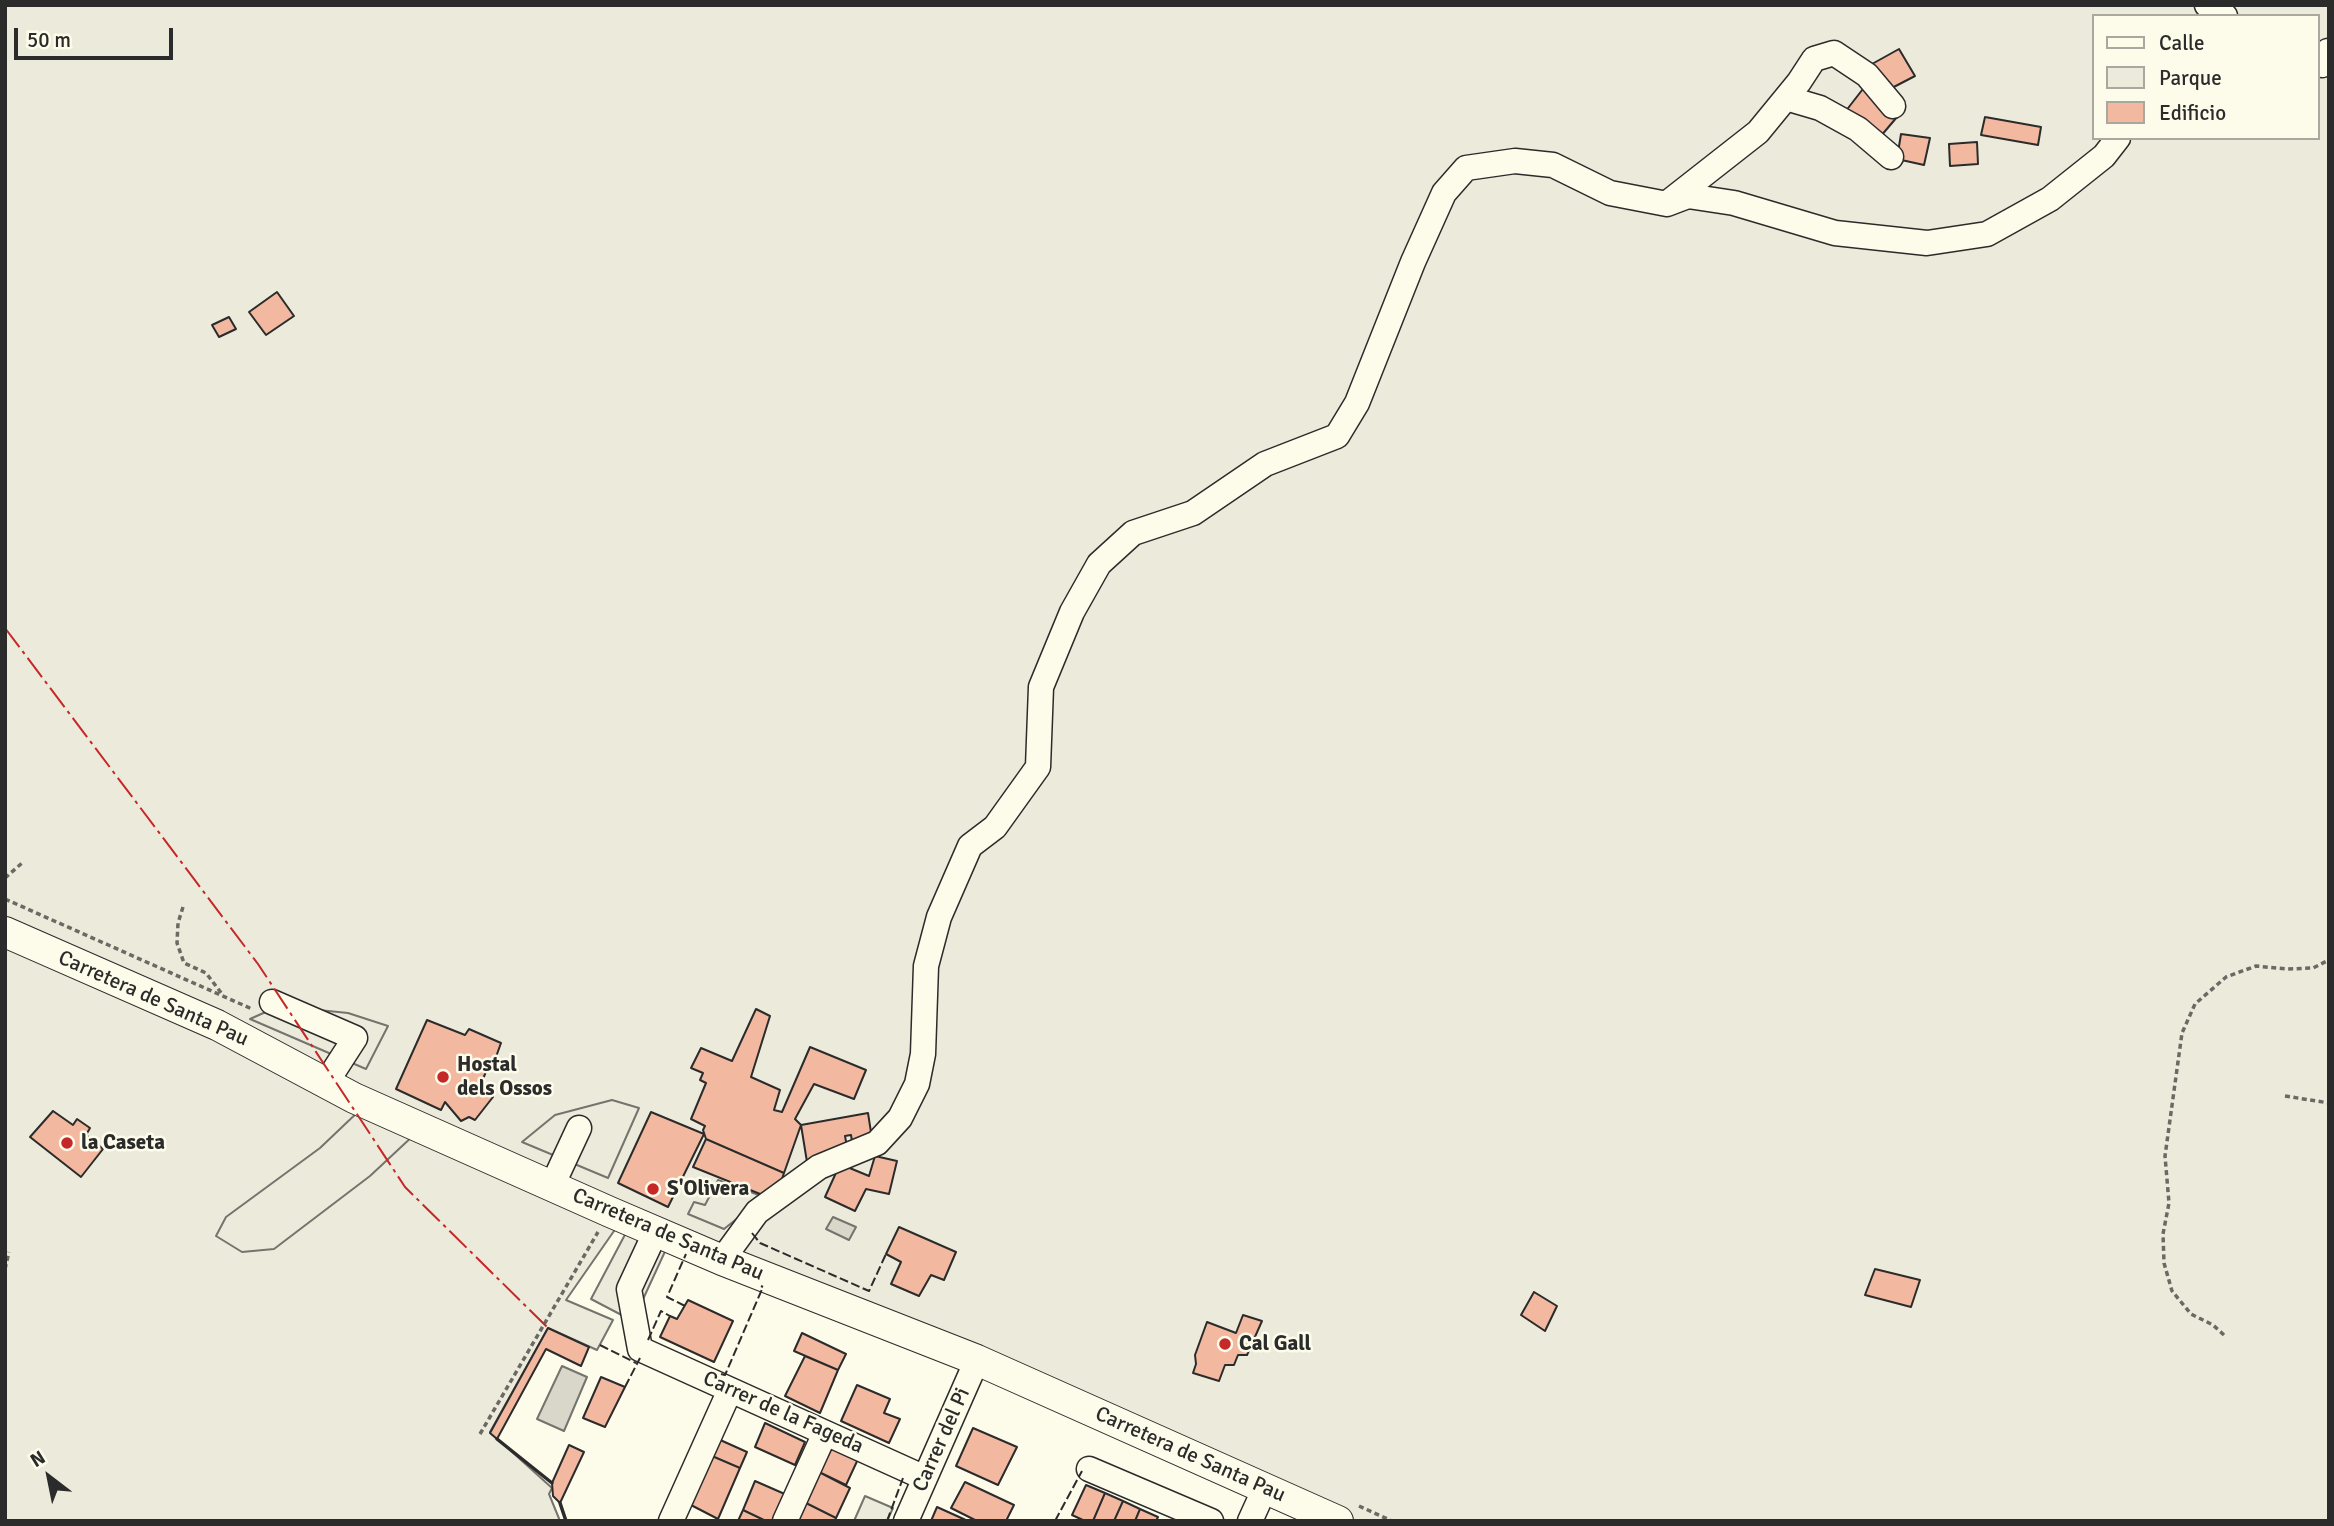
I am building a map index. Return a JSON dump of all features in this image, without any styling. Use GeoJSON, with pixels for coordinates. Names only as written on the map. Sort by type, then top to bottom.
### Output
{"type":"FeatureCollection","features":[{"type":"Feature","properties":{"kind":"main road","name":"Carretera de Santa Pau"},"geometry":{"type":"LineString","coordinates":[[5,932],[217,1025],[354,1098],[610,1212],[722,1261],[977,1360],[1338,1521]]}},
{"type":"Feature","properties":{"kind":"street"},"geometry":{"type":"LineString","coordinates":[[1667,204],[1758,132],[1814,59],[1834,52],[1867,75],[1893,106]]}},
{"type":"Feature","properties":{"kind":"street"},"geometry":{"type":"LineString","coordinates":[[1786,98],[1820,108],[1858,129],[1891,157]]}},
{"type":"Feature","properties":{"kind":"street"},"geometry":{"type":"LineString","coordinates":[[722,1261],[757,1212],[820,1167],[877,1143],[900,1118],[917,1084],[923,1054],[926,966],[939,917],[970,846],[995,827],[1038,767],[1041,687],[1072,612],[1099,564],[1133,533],[1193,513],[1265,464],[1337,436],[1357,403],[1413,262],[1444,193],[1466,168],[1516,161],[1553,165],[1611,193],[1667,204],[1688,196],[1734,203],[1835,233],[1927,243],[1987,234],[2050,199],[2104,156],[2116,140]]}},
{"type":"Feature","properties":{"kind":"street"},"geometry":{"type":"LineString","coordinates":[[264,1006],[355,1038],[326,1083]]}},
{"type":"Feature","properties":{"kind":"street"},"geometry":{"type":"LineString","coordinates":[[552,1186],[579,1128]]}},
{"type":"Feature","properties":{"kind":"street","name":"Carrer de la Fageda"},"geometry":{"type":"LineString","coordinates":[[656,1231],[629,1289],[640,1349],[925,1478]]}},
{"type":"Feature","properties":{"kind":"street","name":"Carrer del Pi"},"geometry":{"type":"LineString","coordinates":[[906,1521],[977,1360]]}},
{"type":"Feature","properties":{"kind":"street"},"geometry":{"type":"LineString","coordinates":[[671,1521],[730,1390]]}},
{"type":"Feature","properties":{"kind":"street"},"geometry":{"type":"LineString","coordinates":[[785,1521],[825,1433]]}},
{"type":"Feature","properties":{"kind":"street"},"geometry":{"type":"LineString","coordinates":[[1089,1469],[1211,1521]]}},
{"type":"Feature","properties":{"kind":"street"},"geometry":{"type":"LineString","coordinates":[[1250,1521],[1265,1488]]}},
{"type":"Feature","properties":{"kind":"path"},"geometry":{"type":"LineString","coordinates":[[5,878],[22,863]]}},
{"type":"Feature","properties":{"kind":"path"},"geometry":{"type":"LineString","coordinates":[[5,898],[223,995],[264,1006]]}},
{"type":"Feature","properties":{"kind":"path"},"geometry":{"type":"LineString","coordinates":[[183,907],[178,923],[177,943],[184,963],[206,973],[223,995]]}},
{"type":"Feature","properties":{"kind":"path"},"geometry":{"type":"LineString","coordinates":[[2224,1335],[2213,1325],[2191,1314],[2172,1291],[2164,1263],[2163,1234],[2169,1203],[2165,1156],[2182,1033],[2195,1003],[2226,976],[2256,966],[2313,968],[2329,960]]}},
{"type":"Feature","properties":{"kind":"path"},"geometry":{"type":"LineString","coordinates":[[2285,1096],[2329,1102]]}},
{"type":"Feature","properties":{"kind":"path"},"geometry":{"type":"LineString","coordinates":[[480,1434],[610,1212]]}},
{"type":"Feature","properties":{"kind":"path"},"geometry":{"type":"LineString","coordinates":[[5,1269],[9,1252]]}},
{"type":"Feature","properties":{"kind":"green space"},"geometry":{"type":"Polygon","coordinates":[[[5,5],[2329,5],[2329,1521],[1339,1521],[630,1208],[566,1300],[613,1320],[597,1350],[548,1328],[490,1432],[552,1488],[549,1494],[560,1521],[5,1521],[5,5]]]}},
{"type":"Feature","properties":{"kind":"green space"},"geometry":{"type":"Polygon","coordinates":[[[865,1496],[893,1508],[887,1521],[854,1521],[865,1496]]]}},
{"type":"Feature","properties":{"kind":"shaded area"},"geometry":{"type":"Polygon","coordinates":[[[279,1006],[348,1013],[388,1026],[366,1069],[250,1019],[279,1006]]]}},
{"type":"Feature","properties":{"kind":"shaded area"},"geometry":{"type":"Polygon","coordinates":[[[612,1100],[639,1108],[608,1178],[522,1142],[555,1115],[612,1100]]]}},
{"type":"Feature","properties":{"kind":"shaded area"},"geometry":{"type":"Polygon","coordinates":[[[361,1109],[415,1134],[370,1176],[274,1249],[242,1252],[216,1236],[226,1217],[320,1148],[361,1109]]]}},
{"type":"Feature","properties":{"kind":"shaded area"},"geometry":{"type":"Polygon","coordinates":[[[718,1180],[764,1197],[724,1229],[688,1214],[694,1202],[705,1205],[718,1180]]]}},
{"type":"Feature","properties":{"kind":"shaded area"},"geometry":{"type":"Polygon","coordinates":[[[833,1217],[856,1227],[849,1240],[826,1229],[833,1217]]]}},
{"type":"Feature","properties":{"kind":"shaded area"},"geometry":{"type":"Polygon","coordinates":[[[629,1227],[668,1245],[633,1321],[591,1299],[629,1227]]]}},
{"type":"Feature","properties":{"kind":"shaded area"},"geometry":{"type":"Polygon","coordinates":[[[562,1366],[587,1377],[564,1431],[537,1419],[562,1366]]]}},
{"type":"Feature","properties":{"kind":"building"},"geometry":{"type":"Polygon","coordinates":[[[1899,49],[1915,76],[1888,90],[1872,64],[1899,49]]]}},
{"type":"Feature","properties":{"kind":"building"},"geometry":{"type":"Polygon","coordinates":[[[1866,85],[1897,117],[1875,143],[1845,112],[1866,85]]]}},
{"type":"Feature","properties":{"kind":"building"},"geometry":{"type":"Polygon","coordinates":[[[1985,117],[2041,127],[2038,145],[1981,135],[1985,117]]]}},
{"type":"Feature","properties":{"kind":"building"},"geometry":{"type":"Polygon","coordinates":[[[1901,134],[1930,138],[1924,165],[1897,159],[1901,134]]]}},
{"type":"Feature","properties":{"kind":"building"},"geometry":{"type":"Polygon","coordinates":[[[1977,142],[1978,164],[1950,166],[1949,144],[1977,142]]]}},
{"type":"Feature","properties":{"kind":"building"},"geometry":{"type":"Polygon","coordinates":[[[277,292],[294,316],[266,335],[249,312],[277,292]]]}},
{"type":"Feature","properties":{"kind":"building"},"geometry":{"type":"Polygon","coordinates":[[[229,317],[236,329],[219,337],[212,325],[229,317]]]}},
{"type":"Feature","properties":{"kind":"building"},"geometry":{"type":"Polygon","coordinates":[[[756,1009],[770,1016],[751,1077],[780,1090],[774,1110],[782,1112],[810,1047],[866,1070],[854,1099],[814,1084],[795,1119],[801,1125],[784,1173],[706,1139],[703,1130],[705,1126],[691,1119],[706,1083],[700,1080],[703,1073],[691,1068],[701,1048],[732,1061],[756,1009]]]}},
{"type":"Feature","properties":{"kind":"building","name":"Hostal dels Ossos"},"geometry":{"type":"Polygon","coordinates":[[[427,1020],[465,1035],[469,1029],[501,1043],[492,1068],[488,1067],[480,1086],[493,1097],[475,1120],[469,1117],[461,1121],[445,1102],[441,1110],[396,1089],[427,1020]]]}},
{"type":"Feature","properties":{"kind":"building","name":"la Caseta"},"geometry":{"type":"Polygon","coordinates":[[[53,1111],[73,1125],[77,1119],[90,1128],[86,1135],[103,1149],[81,1177],[30,1137],[53,1111]]]}},
{"type":"Feature","properties":{"kind":"building"},"geometry":{"type":"Polygon","coordinates":[[[651,1112],[704,1134],[668,1207],[618,1183],[651,1112]]]}},
{"type":"Feature","properties":{"kind":"building"},"geometry":{"type":"Polygon","coordinates":[[[868,1113],[873,1145],[853,1148],[851,1135],[845,1136],[848,1152],[807,1162],[801,1125],[868,1113]]]}},
{"type":"Feature","properties":{"kind":"building"},"geometry":{"type":"Polygon","coordinates":[[[706,1139],[784,1173],[775,1200],[693,1167],[706,1139]]]}},
{"type":"Feature","properties":{"kind":"building"},"geometry":{"type":"Polygon","coordinates":[[[875,1156],[897,1161],[889,1194],[866,1189],[855,1211],[825,1197],[840,1164],[869,1176],[875,1156]]]}},
{"type":"Feature","properties":{"kind":"building"},"geometry":{"type":"Polygon","coordinates":[[[899,1227],[956,1252],[944,1280],[931,1275],[919,1296],[891,1284],[901,1262],[886,1254],[899,1227]]]}},
{"type":"Feature","properties":{"kind":"building"},"geometry":{"type":"Polygon","coordinates":[[[1875,1269],[1920,1280],[1911,1307],[1865,1295],[1875,1269]]]}},
{"type":"Feature","properties":{"kind":"building"},"geometry":{"type":"Polygon","coordinates":[[[1534,1292],[1557,1306],[1545,1331],[1521,1315],[1534,1292]]]}},
{"type":"Feature","properties":{"kind":"building"},"geometry":{"type":"Polygon","coordinates":[[[688,1300],[733,1321],[714,1362],[660,1337],[670,1316],[677,1319],[688,1300]]]}},
{"type":"Feature","properties":{"kind":"building","name":"Cal Gall"},"geometry":{"type":"Polygon","coordinates":[[[1243,1315],[1262,1321],[1247,1355],[1238,1355],[1234,1365],[1225,1365],[1219,1381],[1193,1373],[1195,1355],[1207,1322],[1236,1333],[1243,1315]]]}},
{"type":"Feature","properties":{"kind":"building"},"geometry":{"type":"Polygon","coordinates":[[[548,1328],[589,1347],[581,1366],[546,1349],[497,1439],[490,1433],[548,1328]]]}},
{"type":"Feature","properties":{"kind":"building"},"geometry":{"type":"Polygon","coordinates":[[[802,1333],[846,1354],[838,1370],[794,1351],[802,1333]]]}},
{"type":"Feature","properties":{"kind":"building"},"geometry":{"type":"Polygon","coordinates":[[[805,1356],[838,1370],[820,1413],[785,1396],[805,1356]]]}},
{"type":"Feature","properties":{"kind":"building"},"geometry":{"type":"Polygon","coordinates":[[[601,1377],[625,1387],[605,1427],[583,1418],[601,1377]]]}},
{"type":"Feature","properties":{"kind":"building"},"geometry":{"type":"Polygon","coordinates":[[[857,1385],[890,1399],[884,1413],[900,1419],[889,1443],[841,1421],[857,1385]]]}},
{"type":"Feature","properties":{"kind":"building"},"geometry":{"type":"Polygon","coordinates":[[[765,1423],[805,1442],[795,1465],[755,1447],[765,1423]]]}},
{"type":"Feature","properties":{"kind":"building"},"geometry":{"type":"Polygon","coordinates":[[[973,1428],[1017,1447],[998,1485],[956,1466],[973,1428]]]}},
{"type":"Feature","properties":{"kind":"building"},"geometry":{"type":"Polygon","coordinates":[[[718,1439],[747,1452],[740,1468],[712,1456],[718,1439]]]}},
{"type":"Feature","properties":{"kind":"building"},"geometry":{"type":"Polygon","coordinates":[[[569,1445],[584,1452],[560,1503],[553,1496],[552,1483],[569,1445]]]}},
{"type":"Feature","properties":{"kind":"building"},"geometry":{"type":"Polygon","coordinates":[[[833,1446],[859,1457],[846,1485],[819,1472],[833,1446]]]}},
{"type":"Feature","properties":{"kind":"building"},"geometry":{"type":"Polygon","coordinates":[[[712,1456],[740,1468],[718,1519],[689,1504],[712,1456]]]}},
{"type":"Feature","properties":{"kind":"building"},"geometry":{"type":"Polygon","coordinates":[[[819,1472],[850,1488],[836,1518],[806,1503],[819,1472]]]}},
{"type":"Feature","properties":{"kind":"building"},"geometry":{"type":"Polygon","coordinates":[[[755,1481],[787,1495],[776,1521],[766,1521],[743,1510],[755,1481]]]}},
{"type":"Feature","properties":{"kind":"building"},"geometry":{"type":"Polygon","coordinates":[[[965,1482],[1014,1505],[1006,1521],[977,1521],[951,1508],[965,1482]]]}},
{"type":"Feature","properties":{"kind":"building"},"geometry":{"type":"Polygon","coordinates":[[[1086,1485],[1105,1493],[1093,1521],[1085,1521],[1072,1515],[1086,1485]]]}},
{"type":"Feature","properties":{"kind":"building"},"geometry":{"type":"Polygon","coordinates":[[[1105,1493],[1123,1501],[1114,1521],[1093,1521],[1105,1493]]]}},
{"type":"Feature","properties":{"kind":"building"},"geometry":{"type":"Polygon","coordinates":[[[1123,1501],[1140,1509],[1135,1521],[1114,1521],[1123,1501]]]}},
{"type":"Feature","properties":{"kind":"building"},"geometry":{"type":"Polygon","coordinates":[[[806,1503],[836,1518],[835,1521],[798,1521],[806,1503]]]}},
{"type":"Feature","properties":{"kind":"building"},"geometry":{"type":"Polygon","coordinates":[[[937,1507],[968,1521],[931,1521],[937,1507]]]}},
{"type":"Feature","properties":{"kind":"building"},"geometry":{"type":"Polygon","coordinates":[[[1140,1509],[1158,1517],[1156,1521],[1135,1521],[1140,1509]]]}},
{"type":"Feature","properties":{"kind":"building"},"geometry":{"type":"Polygon","coordinates":[[[743,1510],[766,1521],[738,1521],[743,1510]]]}},
{"type":"Feature","properties":{"kind":"fence"},"geometry":{"type":"LineString","coordinates":[[752,1233],[760,1243],[869,1291],[886,1254]]}},
{"type":"Feature","properties":{"kind":"fence"},"geometry":{"type":"LineString","coordinates":[[685,1306],[667,1297],[686,1254]]}},
{"type":"Feature","properties":{"kind":"fence"},"geometry":{"type":"LineString","coordinates":[[721,1374],[725,1375],[763,1287],[761,1286]]}},
{"type":"Feature","properties":{"kind":"fence"},"geometry":{"type":"LineString","coordinates":[[648,1340],[661,1311],[670,1316]]}},
{"type":"Feature","properties":{"kind":"fence"},"geometry":{"type":"LineString","coordinates":[[600,1345],[636,1363]]}},
{"type":"Feature","properties":{"kind":"fence"},"geometry":{"type":"LineString","coordinates":[[625,1387],[640,1358]]}},
{"type":"Feature","properties":{"kind":"fence"},"geometry":{"type":"LineString","coordinates":[[1055,1521],[1082,1471]]}},
{"type":"Feature","properties":{"kind":"fence"},"geometry":{"type":"LineString","coordinates":[[887,1521],[903,1478]]}},
{"type":"Feature","properties":{"kind":"wall"},"geometry":{"type":"LineString","coordinates":[[497,1439],[552,1483]]}},
{"type":"Feature","properties":{"kind":"wall"},"geometry":{"type":"LineString","coordinates":[[560,1503],[566,1521]]}},
{"type":"Feature","properties":{"kind":"power"},"geometry":{"type":"LineString","coordinates":[[5,628],[258,964],[405,1187],[548,1328]]}},
{"type":"Feature","properties":{"kind":"place","name":"Hostal dels Ossos"},"geometry":{"type":"Point","coordinates":[443,1077]}},
{"type":"Feature","properties":{"kind":"place","name":"la Caseta"},"geometry":{"type":"Point","coordinates":[67,1143]}},
{"type":"Feature","properties":{"kind":"place","name":"S'Olivera"},"geometry":{"type":"Point","coordinates":[653,1189]}},
{"type":"Feature","properties":{"kind":"place","name":"Cal Gall"},"geometry":{"type":"Point","coordinates":[1225,1344]}}]}
